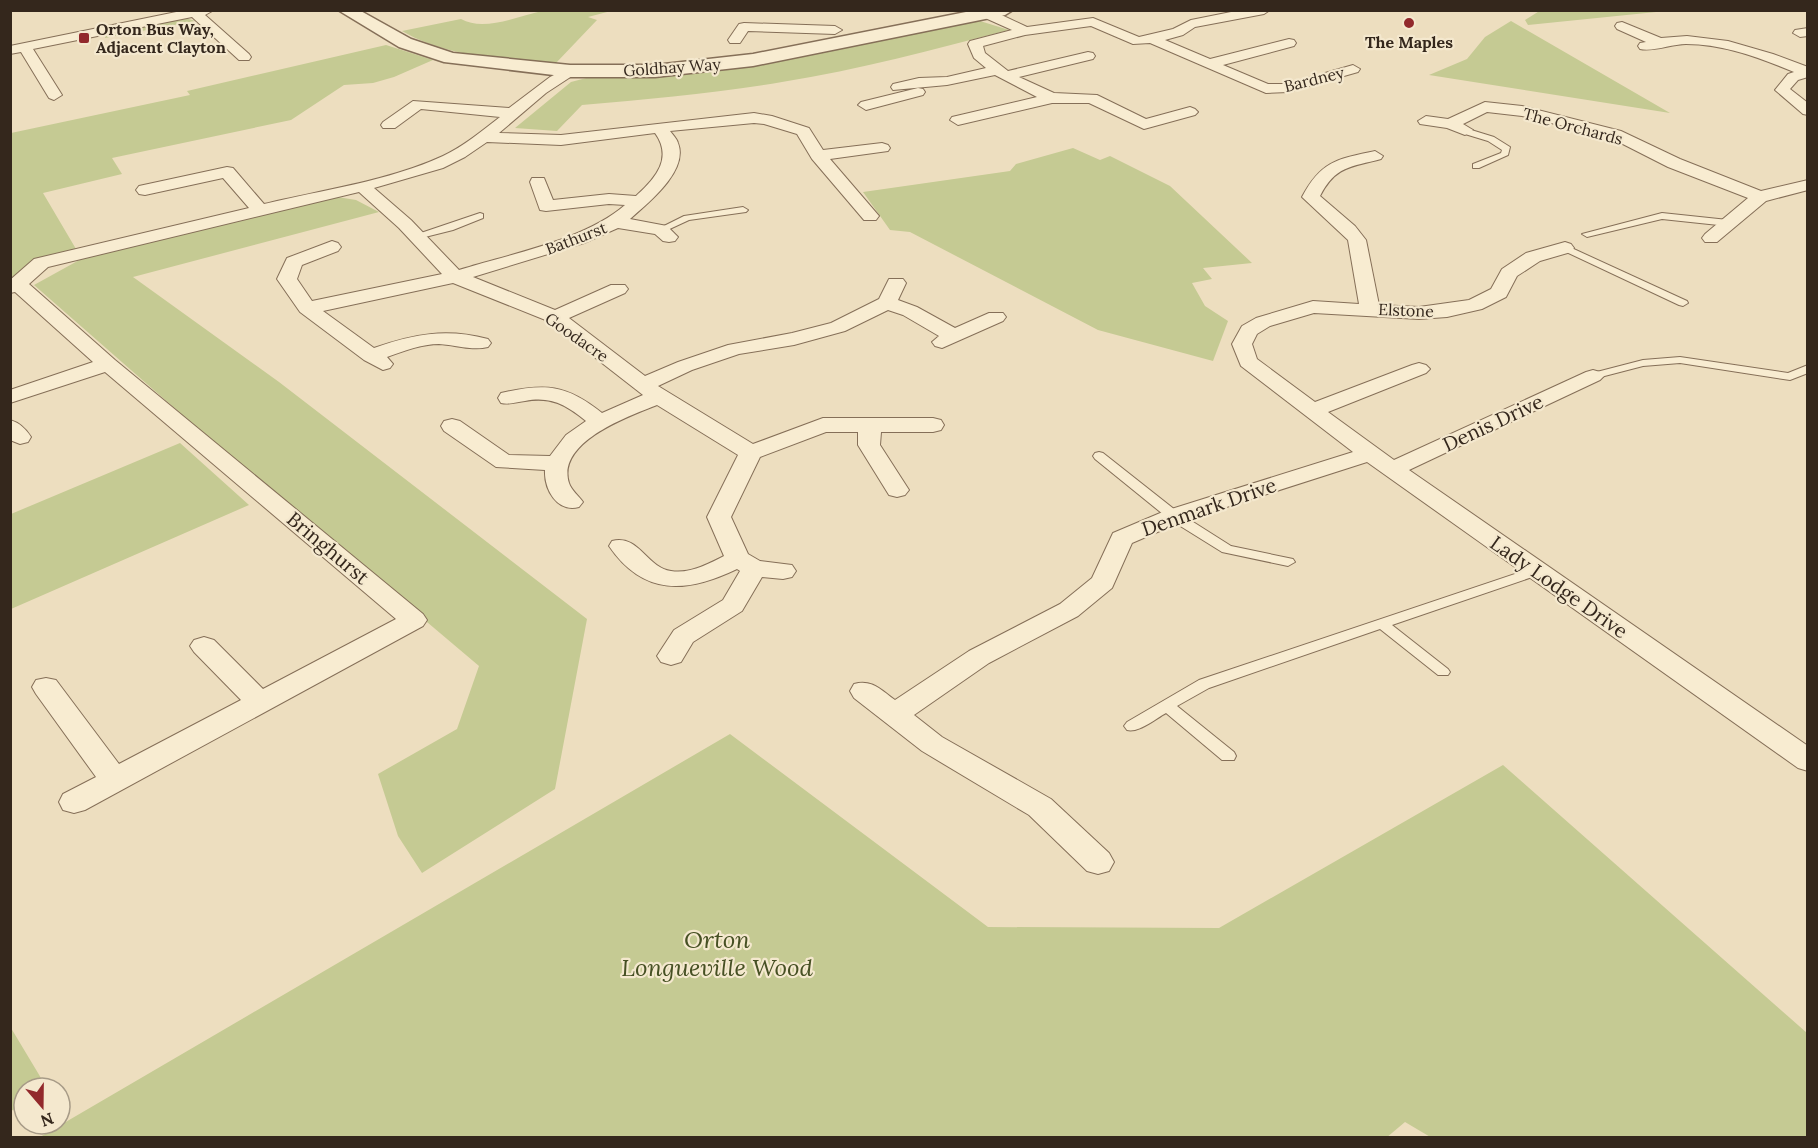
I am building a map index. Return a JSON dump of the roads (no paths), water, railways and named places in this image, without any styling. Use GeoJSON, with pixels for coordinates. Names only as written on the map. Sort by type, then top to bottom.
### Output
{"type":"FeatureCollection","features":[{"type":"Feature","properties":{"kind":"street","name":"Goldhay Way"},"geometry":{"type":"LineString","coordinates":[[346,10],[405,43],[451,58],[570,71],[655,71],[753,60],[996,12]]}},
{"type":"Feature","properties":{"kind":"street","name":"Bardney"},"geometry":{"type":"LineString","coordinates":[[1052,98],[1001,73],[979,55],[975,44],[1025,31],[1093,22],[1138,41],[1178,32],[1191,24],[1264,10]]}},
{"type":"Feature","properties":{"kind":"street"},"geometry":{"type":"LineString","coordinates":[[54,95],[18,48],[202,12],[244,57]]}},
{"type":"Feature","properties":{"kind":"street"},"geometry":{"type":"LineString","coordinates":[[996,12],[1025,31]]}},
{"type":"Feature","properties":{"kind":"street"},"geometry":{"type":"LineString","coordinates":[[735,39],[744,27],[836,25],[853,40]]}},
{"type":"Feature","properties":{"kind":"street"},"geometry":{"type":"LineString","coordinates":[[1622,26],[1651,44],[1713,41],[1755,51],[1807,72]]}},
{"type":"Feature","properties":{"kind":"street","name":"Bardney"},"geometry":{"type":"LineString","coordinates":[[1152,39],[1266,89],[1288,88],[1353,69]]}},
{"type":"Feature","properties":{"kind":"street"},"geometry":{"type":"LineString","coordinates":[[1209,64],[1289,43]]}},
{"type":"Feature","properties":{"kind":"street"},"geometry":{"type":"LineString","coordinates":[[898,87],[919,82],[947,81],[1001,73],[1088,56]]}},
{"type":"Feature","properties":{"kind":"street","name":"Bringhurst"},"geometry":{"type":"LineString","coordinates":[[74,802],[414,620],[14,285],[41,263],[362,186],[412,172],[458,155],[511,112],[570,71]]}},
{"type":"Feature","properties":{"kind":"street"},"geometry":{"type":"LineString","coordinates":[[1807,72],[1794,77],[1782,90],[1808,111]]}},
{"type":"Feature","properties":{"kind":"street"},"geometry":{"type":"LineString","coordinates":[[866,105],[932,88],[947,81]]}},
{"type":"Feature","properties":{"kind":"street"},"geometry":{"type":"LineString","coordinates":[[389,125],[432,93]]}},
{"type":"Feature","properties":{"kind":"street","name":"Bardney"},"geometry":{"type":"LineString","coordinates":[[958,120],[1052,98],[1092,98],[1144,124],[1190,112]]}},
{"type":"Feature","properties":{"kind":"street"},"geometry":{"type":"LineString","coordinates":[[418,104],[511,112]]}},
{"type":"Feature","properties":{"kind":"street","name":"The Orchards"},"geometry":{"type":"LineString","coordinates":[[1450,124],[1485,107],[1521,111],[1615,135],[1674,163],[1760,197]]}},
{"type":"Feature","properties":{"kind":"street"},"geometry":{"type":"LineString","coordinates":[[483,137],[561,140],[722,120],[766,119],[803,131],[818,156],[870,216]]}},
{"type":"Feature","properties":{"kind":"street"},"geometry":{"type":"LineString","coordinates":[[1426,121],[1450,124],[1468,132]]}},
{"type":"Feature","properties":{"kind":"street","name":"Bathurst"},"geometry":{"type":"LineString","coordinates":[[455,277],[557,246],[616,222],[655,188],[669,168],[671,144],[660,128]]}},
{"type":"Feature","properties":{"kind":"street"},"geometry":{"type":"LineString","coordinates":[[818,156],[882,148]]}},
{"type":"Feature","properties":{"kind":"street","name":"Elstone"},"geometry":{"type":"LineString","coordinates":[[1375,156],[1334,166],[1319,179],[1311,197],[1325,213],[1356,236],[1363,254],[1364,278],[1370,309],[1419,313],[1446,311],[1475,305],[1499,293],[1509,273],[1533,257],[1564,248]]}},
{"type":"Feature","properties":{"kind":"street"},"geometry":{"type":"LineString","coordinates":[[145,190],[247,168]]}},
{"type":"Feature","properties":{"kind":"street"},"geometry":{"type":"LineString","coordinates":[[227,172],[259,209]]}},
{"type":"Feature","properties":{"kind":"street"},"geometry":{"type":"LineString","coordinates":[[538,182],[546,206],[609,199],[640,201]]}},
{"type":"Feature","properties":{"kind":"street"},"geometry":{"type":"LineString","coordinates":[[1711,238],[1760,197],[1808,185]]}},
{"type":"Feature","properties":{"kind":"street","name":"Goodacre"},"geometry":{"type":"LineString","coordinates":[[362,186],[417,237],[455,277],[555,317],[652,390],[751,453]]}},
{"type":"Feature","properties":{"kind":"street"},"geometry":{"type":"LineString","coordinates":[[616,222],[665,234]]}},
{"type":"Feature","properties":{"kind":"street"},"geometry":{"type":"LineString","coordinates":[[332,248],[294,262],[287,279],[307,308],[377,360],[408,343],[437,338],[481,343]]}},
{"type":"Feature","properties":{"kind":"street"},"geometry":{"type":"LineString","coordinates":[[307,308],[455,277]]}},
{"type":"Feature","properties":{"kind":"street"},"geometry":{"type":"LineString","coordinates":[[571,502],[557,486],[557,463],[569,444],[600,422],[652,390],[685,366],[735,350],[794,339],[838,327],[887,303],[896,283]]}},
{"type":"Feature","properties":{"kind":"street"},"geometry":{"type":"LineString","coordinates":[[555,317],[618,289]]}},
{"type":"Feature","properties":{"kind":"street"},"geometry":{"type":"LineString","coordinates":[[887,303],[910,311],[948,339],[996,317]]}},
{"type":"Feature","properties":{"kind":"street","name":"Lady Lodge Drive"},"geometry":{"type":"LineString","coordinates":[[1370,309],[1313,307],[1263,322],[1249,330],[1242,344],[1248,362],[1370,454],[1808,761]]}},
{"type":"Feature","properties":{"kind":"street"},"geometry":{"type":"LineString","coordinates":[[10,397],[108,364]]}},
{"type":"Feature","properties":{"kind":"street"},"geometry":{"type":"LineString","coordinates":[[1313,410],[1419,369]]}},
{"type":"Feature","properties":{"kind":"street","name":"Denis Drive"},"geometry":{"type":"LineString","coordinates":[[1393,469],[1593,376]]}},
{"type":"Feature","properties":{"kind":"street"},"geometry":{"type":"LineString","coordinates":[[509,398],[529,393],[551,392],[568,397],[600,422]]}},
{"type":"Feature","properties":{"kind":"street"},"geometry":{"type":"LineString","coordinates":[[671,656],[683,636],[733,605],[746,564],[719,517],[751,453],[823,425],[933,424]]}},
{"type":"Feature","properties":{"kind":"street"},"geometry":{"type":"LineString","coordinates":[[870,425],[869,445],[897,490]]}},
{"type":"Feature","properties":{"kind":"street"},"geometry":{"type":"LineString","coordinates":[[452,426],[504,462],[557,463]]}},
{"type":"Feature","properties":{"kind":"street","name":"Denmark Drive"},"geometry":{"type":"LineString","coordinates":[[896,714],[979,657],[1068,610],[1103,582],[1122,538],[1174,516],[1370,454]]}},
{"type":"Feature","properties":{"kind":"street"},"geometry":{"type":"LineString","coordinates":[[621,546],[658,576],[680,579],[746,564],[783,571]]}},
{"type":"Feature","properties":{"kind":"street"},"geometry":{"type":"LineString","coordinates":[[204,646],[260,702]]}},
{"type":"Feature","properties":{"kind":"street"},"geometry":{"type":"LineString","coordinates":[[46,687],[114,779]]}},
{"type":"Feature","properties":{"kind":"street"},"geometry":{"type":"LineString","coordinates":[[864,691],[932,744],[1040,807],[1098,862]]}},
{"type":"Feature","properties":{"kind":"lane"},"geometry":{"type":"LineString","coordinates":[[1468,132],[1491,139],[1508,149],[1504,155],[1476,166]]}},
{"type":"Feature","properties":{"kind":"lane"},"geometry":{"type":"LineString","coordinates":[[665,234],[687,218],[743,210]]}},
{"type":"Feature","properties":{"kind":"lane"},"geometry":{"type":"LineString","coordinates":[[417,237],[480,216]]}},
{"type":"Feature","properties":{"kind":"lane"},"geometry":{"type":"LineString","coordinates":[[1587,234],[1662,216],[1728,223]]}},
{"type":"Feature","properties":{"kind":"lane"},"geometry":{"type":"LineString","coordinates":[[1564,248],[1683,303]]}},
{"type":"Feature","properties":{"kind":"lane"},"geometry":{"type":"LineString","coordinates":[[1593,376],[1643,363],[1680,360],[1790,377],[1808,368]]}},
{"type":"Feature","properties":{"kind":"lane"},"geometry":{"type":"LineString","coordinates":[[1099,456],[1174,516],[1227,549],[1288,562]]}},
{"type":"Feature","properties":{"kind":"lane"},"geometry":{"type":"LineString","coordinates":[[1132,726],[1204,684],[1536,571]]}},
{"type":"Feature","properties":{"kind":"lane"},"geometry":{"type":"LineString","coordinates":[[1382,624],[1443,672]]}},
{"type":"Feature","properties":{"kind":"lane"},"geometry":{"type":"LineString","coordinates":[[1167,706],[1228,756]]}},
{"type":"Feature","properties":{"kind":"place","name":"The Maples"},"geometry":{"type":"Point","coordinates":[1409,23]}},
{"type":"Feature","properties":{"kind":"place","name":"Orton Bus Way, Adjacent Clayton"},"geometry":{"type":"Point","coordinates":[84,38]}},
{"type":"Feature","properties":{"kind":"park label","name":"Orton Longueville Wood"},"geometry":{"type":"Point","coordinates":[717,954]}}]}
